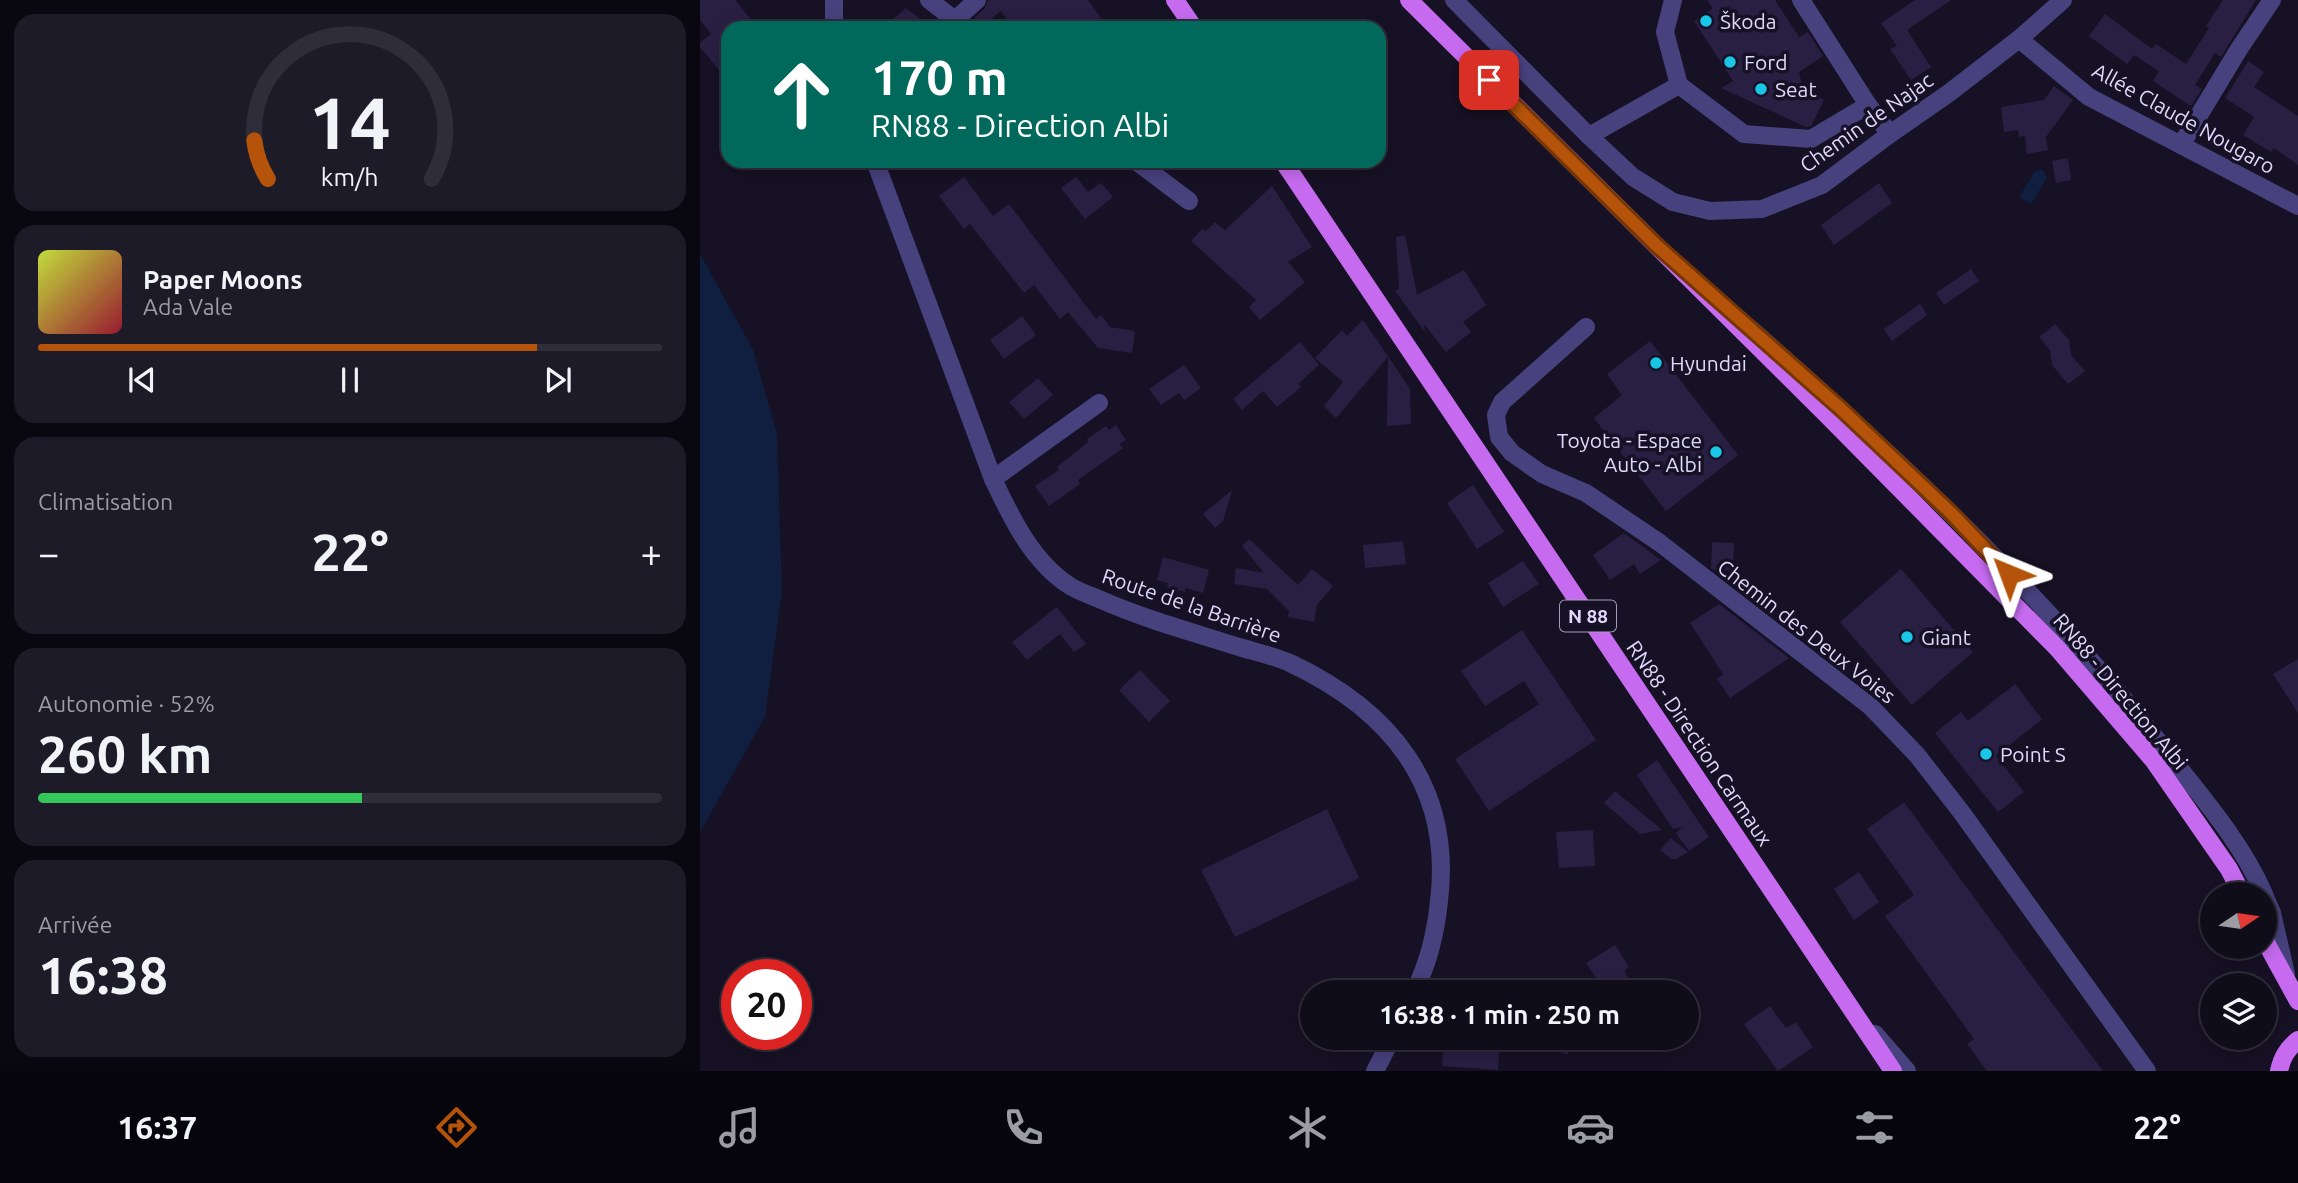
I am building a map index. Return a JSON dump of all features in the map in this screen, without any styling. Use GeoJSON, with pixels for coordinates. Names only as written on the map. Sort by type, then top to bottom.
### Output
{"type":"FeatureCollection","features":[{"type":"Feature","properties":{"kind":"main road"},"geometry":{"type":"LineString","coordinates":[[1175,0],[1189,21]]}},
{"type":"Feature","properties":{"kind":"main road","name":"RN88 - Direction Albi"},"geometry":{"type":"LineString","coordinates":[[1409,0],[1947,535],[2057,648],[2154,761],[2236,882]]}},
{"type":"Feature","properties":{"kind":"main road","name":"RN88 - Direction Carmaux"},"geometry":{"type":"LineString","coordinates":[[1288,168],[1893,1071]]}},
{"type":"Feature","properties":{"kind":"main road"},"geometry":{"type":"LineString","coordinates":[[2275,959],[2298,1001]]}},
{"type":"Feature","properties":{"kind":"main road"},"geometry":{"type":"LineString","coordinates":[[2279,1071],[2285,1054],[2298,1040]]}},
{"type":"Feature","properties":{"kind":"street"},"geometry":{"type":"LineString","coordinates":[[834,0],[834,21]]}},
{"type":"Feature","properties":{"kind":"street"},"geometry":{"type":"LineString","coordinates":[[929,0],[956,21]]}},
{"type":"Feature","properties":{"kind":"street"},"geometry":{"type":"LineString","coordinates":[[962,21],[977,0]]}},
{"type":"Feature","properties":{"kind":"street","name":"Chemin de Najac"},"geometry":{"type":"LineString","coordinates":[[1454,0],[1633,177],[1673,202],[1710,211],[1762,209],[1822,185],[1949,93],[2019,39],[2063,0]]}},
{"type":"Feature","properties":{"kind":"street"},"geometry":{"type":"LineString","coordinates":[[1673,0],[1665,32],[1679,85],[1744,134],[1811,139],[1868,105]]}},
{"type":"Feature","properties":{"kind":"street"},"geometry":{"type":"LineString","coordinates":[[1801,0],[1868,105],[1890,134]]}},
{"type":"Feature","properties":{"kind":"street"},"geometry":{"type":"LineString","coordinates":[[2181,145],[2272,0]]}},
{"type":"Feature","properties":{"kind":"street","name":"Allée Claude Nougaro"},"geometry":{"type":"LineString","coordinates":[[2019,39],[2090,97],[2298,206]]}},
{"type":"Feature","properties":{"kind":"street"},"geometry":{"type":"LineString","coordinates":[[1589,136],[1679,85]]}},
{"type":"Feature","properties":{"kind":"street","name":"Route de la Barrière"},"geometry":{"type":"LineString","coordinates":[[877,168],[993,479],[1015,525],[1044,563],[1069,586],[1126,611],[1288,663],[1343,692],[1380,723],[1409,758],[1429,795],[1437,825],[1442,875],[1436,929],[1418,980]]}},
{"type":"Feature","properties":{"kind":"street"},"geometry":{"type":"LineString","coordinates":[[1145,168],[1189,201]]}},
{"type":"Feature","properties":{"kind":"street"},"geometry":{"type":"LineString","coordinates":[[1656,245],[1841,409],[1951,513],[2067,634],[2151,731],[2214,813],[2259,882]]}},
{"type":"Feature","properties":{"kind":"street","name":"Chemin des Deux Voies"},"geometry":{"type":"LineString","coordinates":[[1586,327],[1502,402],[1496,415],[1499,437],[1512,453],[1542,474],[1586,493],[1660,543],[1871,707],[1917,755],[1962,813],[2147,1071]]}},
{"type":"Feature","properties":{"kind":"street"},"geometry":{"type":"LineString","coordinates":[[993,479],[1099,403]]}},
{"type":"Feature","properties":{"kind":"street"},"geometry":{"type":"LineString","coordinates":[[2277,935],[2288,984]]}},
{"type":"Feature","properties":{"kind":"street"},"geometry":{"type":"LineString","coordinates":[[1845,1000],[1907,1071]]}},
{"type":"Feature","properties":{"kind":"street"},"geometry":{"type":"LineString","coordinates":[[1375,1071],[1386,1050]]}},
{"type":"Feature","properties":{"kind":"water"},"geometry":{"type":"Polygon","coordinates":[[[2043,170],[2047,178],[2031,204],[2019,197],[2035,171],[2043,170]]]}},
{"type":"Feature","properties":{"kind":"water"},"geometry":{"type":"Polygon","coordinates":[[[700,254],[753,349],[777,434],[782,592],[765,717],[700,832],[700,254]]]}},
{"type":"Feature","properties":{"kind":"building"},"geometry":{"type":"Polygon","coordinates":[[[700,0],[735,0],[752,21],[721,21],[721,72],[700,47],[700,43],[711,34],[700,20],[700,0]]]}},
{"type":"Feature","properties":{"kind":"building"},"geometry":{"type":"Polygon","coordinates":[[[988,0],[1088,0],[1103,21],[1007,21],[1001,11],[988,21],[978,21],[974,18],[985,8],[988,0]]]}},
{"type":"Feature","properties":{"kind":"building"},"geometry":{"type":"Polygon","coordinates":[[[1707,0],[1775,0],[1799,37],[1808,32],[1823,56],[1799,72],[1803,89],[1824,100],[1811,126],[1806,127],[1721,88],[1733,81],[1694,21],[1713,8],[1707,0]]]}},
{"type":"Feature","properties":{"kind":"building"},"geometry":{"type":"Polygon","coordinates":[[[1915,0],[1951,0],[1907,30],[1931,67],[1911,80],[1890,49],[1897,46],[1881,23],[1915,0]]]}},
{"type":"Feature","properties":{"kind":"building"},"geometry":{"type":"Polygon","coordinates":[[[2223,0],[2256,0],[2221,57],[2215,53],[2195,85],[2202,89],[2191,106],[2153,81],[2159,71],[2134,55],[2127,64],[2089,36],[2105,14],[2152,49],[2156,44],[2186,64],[2223,0]]]}},
{"type":"Feature","properties":{"kind":"building"},"geometry":{"type":"Polygon","coordinates":[[[906,8],[923,21],[891,21],[906,8]]]}},
{"type":"Feature","properties":{"kind":"building"},"geometry":{"type":"Polygon","coordinates":[[[2248,61],[2264,72],[2254,87],[2298,116],[2298,165],[2274,148],[2271,152],[2243,135],[2254,117],[2225,98],[2248,61]]]}},
{"type":"Feature","properties":{"kind":"building"},"geometry":{"type":"Polygon","coordinates":[[[2054,86],[2073,100],[2046,137],[2048,150],[2027,154],[2025,136],[2019,137],[2018,130],[2004,132],[2001,107],[2044,100],[2054,86]]]}},
{"type":"Feature","properties":{"kind":"building"},"geometry":{"type":"Polygon","coordinates":[[[2068,158],[2071,180],[2056,183],[2052,161],[2068,158]]]}},
{"type":"Feature","properties":{"kind":"building"},"geometry":{"type":"Polygon","coordinates":[[[964,177],[993,216],[1009,204],[1096,319],[1101,315],[1110,327],[1135,331],[1132,353],[1098,348],[1068,312],[1060,319],[1034,285],[1024,293],[970,224],[964,229],[939,196],[964,177]]]}},
{"type":"Feature","properties":{"kind":"building"},"geometry":{"type":"Polygon","coordinates":[[[1076,177],[1088,192],[1101,183],[1113,197],[1085,219],[1061,188],[1076,177]]]}},
{"type":"Feature","properties":{"kind":"building"},"geometry":{"type":"Polygon","coordinates":[[[1879,183],[1892,203],[1834,245],[1821,225],[1879,183]]]}},
{"type":"Feature","properties":{"kind":"building"},"geometry":{"type":"Polygon","coordinates":[[[1272,186],[1312,247],[1288,262],[1305,282],[1260,320],[1249,307],[1256,300],[1191,241],[1202,229],[1206,231],[1215,222],[1225,230],[1272,186]]]}},
{"type":"Feature","properties":{"kind":"building"},"geometry":{"type":"Polygon","coordinates":[[[1405,235],[1417,295],[1464,270],[1486,305],[1463,322],[1471,332],[1446,352],[1424,324],[1425,332],[1395,291],[1399,289],[1396,237],[1405,235]]]}},
{"type":"Feature","properties":{"kind":"building"},"geometry":{"type":"Polygon","coordinates":[[[1971,269],[1979,281],[1944,305],[1936,293],[1971,269]]]}},
{"type":"Feature","properties":{"kind":"building"},"geometry":{"type":"Polygon","coordinates":[[[1920,304],[1927,315],[1892,341],[1884,329],[1920,304]]]}},
{"type":"Feature","properties":{"kind":"building"},"geometry":{"type":"Polygon","coordinates":[[[1022,316],[1036,335],[1004,359],[990,340],[1022,316]]]}},
{"type":"Feature","properties":{"kind":"building"},"geometry":{"type":"Polygon","coordinates":[[[1363,320],[1410,389],[1411,424],[1387,426],[1388,357],[1336,418],[1324,406],[1343,382],[1315,358],[1342,330],[1347,336],[1363,320]]]}},
{"type":"Feature","properties":{"kind":"building"},"geometry":{"type":"Polygon","coordinates":[[[2055,324],[2069,340],[2071,355],[2085,371],[2068,384],[2052,365],[2050,350],[2039,337],[2055,324]]]}},
{"type":"Feature","properties":{"kind":"building"},"geometry":{"type":"Polygon","coordinates":[[[1650,341],[1738,455],[1666,511],[1594,418],[1622,395],[1607,374],[1650,341]]]}},
{"type":"Feature","properties":{"kind":"building"},"geometry":{"type":"Polygon","coordinates":[[[1300,342],[1319,365],[1298,384],[1301,387],[1277,407],[1263,391],[1242,410],[1233,399],[1300,342]]]}},
{"type":"Feature","properties":{"kind":"building"},"geometry":{"type":"Polygon","coordinates":[[[1184,365],[1201,388],[1184,400],[1179,393],[1161,405],[1149,389],[1184,365]]]}},
{"type":"Feature","properties":{"kind":"building"},"geometry":{"type":"Polygon","coordinates":[[[1038,378],[1053,395],[1024,419],[1009,402],[1038,378]]]}},
{"type":"Feature","properties":{"kind":"building"},"geometry":{"type":"Polygon","coordinates":[[[1116,425],[1126,440],[1119,444],[1123,448],[1078,480],[1080,484],[1049,506],[1035,486],[1059,470],[1057,467],[1088,442],[1087,439],[1106,426],[1109,430],[1116,425]]]}},
{"type":"Feature","properties":{"kind":"building"},"geometry":{"type":"Polygon","coordinates":[[[1473,485],[1504,532],[1477,549],[1447,503],[1473,485]]]}},
{"type":"Feature","properties":{"kind":"building"},"geometry":{"type":"Polygon","coordinates":[[[1232,490],[1223,521],[1215,528],[1203,514],[1232,490]]]}},
{"type":"Feature","properties":{"kind":"building"},"geometry":{"type":"Polygon","coordinates":[[[1624,533],[1661,560],[1640,574],[1634,564],[1610,580],[1593,555],[1624,533]]]}},
{"type":"Feature","properties":{"kind":"building"},"geometry":{"type":"Polygon","coordinates":[[[1249,539],[1298,585],[1312,569],[1333,586],[1317,605],[1314,622],[1288,617],[1289,611],[1267,589],[1234,584],[1236,568],[1264,573],[1242,546],[1249,539]]]}},
{"type":"Feature","properties":{"kind":"building"},"geometry":{"type":"Polygon","coordinates":[[[1403,541],[1406,564],[1365,568],[1363,545],[1403,541]]]}},
{"type":"Feature","properties":{"kind":"building"},"geometry":{"type":"Polygon","coordinates":[[[1712,542],[1734,543],[1733,570],[1711,568],[1712,542]]]}},
{"type":"Feature","properties":{"kind":"building"},"geometry":{"type":"Polygon","coordinates":[[[1163,557],[1209,570],[1203,593],[1167,587],[1168,583],[1157,580],[1163,557]]]}},
{"type":"Feature","properties":{"kind":"building"},"geometry":{"type":"Polygon","coordinates":[[[1523,561],[1539,584],[1503,607],[1488,583],[1523,561]]]}},
{"type":"Feature","properties":{"kind":"building","name":"Giant"},"geometry":{"type":"Polygon","coordinates":[[[1901,569],[1973,652],[1912,705],[1840,622],[1901,569]]]}},
{"type":"Feature","properties":{"kind":"building"},"geometry":{"type":"Polygon","coordinates":[[[1719,604],[1789,658],[1730,698],[1717,679],[1723,674],[1690,623],[1719,604]]]}},
{"type":"Feature","properties":{"kind":"building"},"geometry":{"type":"Polygon","coordinates":[[[1057,607],[1086,644],[1074,652],[1060,634],[1027,660],[1012,642],[1057,607]]]}},
{"type":"Feature","properties":{"kind":"building"},"geometry":{"type":"Polygon","coordinates":[[[1522,630],[1596,740],[1489,811],[1455,759],[1539,704],[1524,681],[1485,706],[1461,671],[1522,630]]]}},
{"type":"Feature","properties":{"kind":"building"},"geometry":{"type":"Polygon","coordinates":[[[2298,659],[2298,713],[2273,674],[2298,659]]]}},
{"type":"Feature","properties":{"kind":"building"},"geometry":{"type":"Polygon","coordinates":[[[1140,670],[1170,701],[1149,722],[1119,690],[1140,670]]]}},
{"type":"Feature","properties":{"kind":"building"},"geometry":{"type":"Polygon","coordinates":[[[2015,684],[2042,719],[1996,756],[2024,792],[1998,812],[1935,733],[1961,712],[1968,721],[2015,684]]]}},
{"type":"Feature","properties":{"kind":"building"},"geometry":{"type":"Polygon","coordinates":[[[1657,760],[1709,837],[1689,851],[1676,833],[1682,827],[1673,829],[1637,775],[1657,760]]]}},
{"type":"Feature","properties":{"kind":"building"},"geometry":{"type":"Polygon","coordinates":[[[1615,791],[1662,830],[1640,834],[1604,803],[1615,791]]]}},
{"type":"Feature","properties":{"kind":"building"},"geometry":{"type":"Polygon","coordinates":[[[1904,802],[2103,1071],[1987,1071],[1967,1044],[1974,1039],[1885,916],[1914,895],[1867,829],[1904,802]]]}},
{"type":"Feature","properties":{"kind":"building"},"geometry":{"type":"Polygon","coordinates":[[[1327,809],[1359,878],[1235,937],[1201,870],[1327,809]]]}},
{"type":"Feature","properties":{"kind":"building"},"geometry":{"type":"Polygon","coordinates":[[[1593,830],[1595,866],[1559,868],[1556,832],[1593,830]]]}},
{"type":"Feature","properties":{"kind":"building"},"geometry":{"type":"Polygon","coordinates":[[[1671,838],[1688,852],[1671,859],[1660,850],[1671,838]]]}},
{"type":"Feature","properties":{"kind":"building"},"geometry":{"type":"Polygon","coordinates":[[[1859,872],[1879,902],[1854,920],[1834,889],[1859,872]]]}},
{"type":"Feature","properties":{"kind":"building"},"geometry":{"type":"Polygon","coordinates":[[[1615,945],[1629,967],[1624,971],[1629,980],[1597,980],[1586,963],[1615,945]]]}},
{"type":"Feature","properties":{"kind":"building"},"geometry":{"type":"Polygon","coordinates":[[[1770,1006],[1786,1028],[1796,1022],[1813,1047],[1778,1071],[1744,1024],[1770,1006]]]}},
{"type":"Feature","properties":{"kind":"building"},"geometry":{"type":"Polygon","coordinates":[[[1443,1050],[1499,1050],[1498,1070],[1442,1066],[1443,1050]]]}},
{"type":"Feature","properties":{"kind":"building"},"geometry":{"type":"Polygon","coordinates":[[[1557,1050],[1569,1050],[1567,1055],[1557,1050]]]}},
{"type":"Feature","properties":{"kind":"place","name":"Škoda"},"geometry":{"type":"Point","coordinates":[1706,21]}},
{"type":"Feature","properties":{"kind":"place","name":"Ford"},"geometry":{"type":"Point","coordinates":[1730,62]}},
{"type":"Feature","properties":{"kind":"place","name":"Seat"},"geometry":{"type":"Point","coordinates":[1761,89]}},
{"type":"Feature","properties":{"kind":"place","name":"Hyundai"},"geometry":{"type":"Point","coordinates":[1656,363]}},
{"type":"Feature","properties":{"kind":"place","name":"Toyota - Espace Auto - Albi"},"geometry":{"type":"Point","coordinates":[1716,452]}},
{"type":"Feature","properties":{"kind":"place","name":"Giant"},"geometry":{"type":"Point","coordinates":[1907,637]}},
{"type":"Feature","properties":{"kind":"place","name":"Point S"},"geometry":{"type":"Point","coordinates":[1986,754]}},
{"type":"Feature","properties":{"kind":"route"},"geometry":{"type":"LineString","coordinates":[[1489,80],[1656,245],[1841,409],[1951,513],[2009,574]]}}]}
